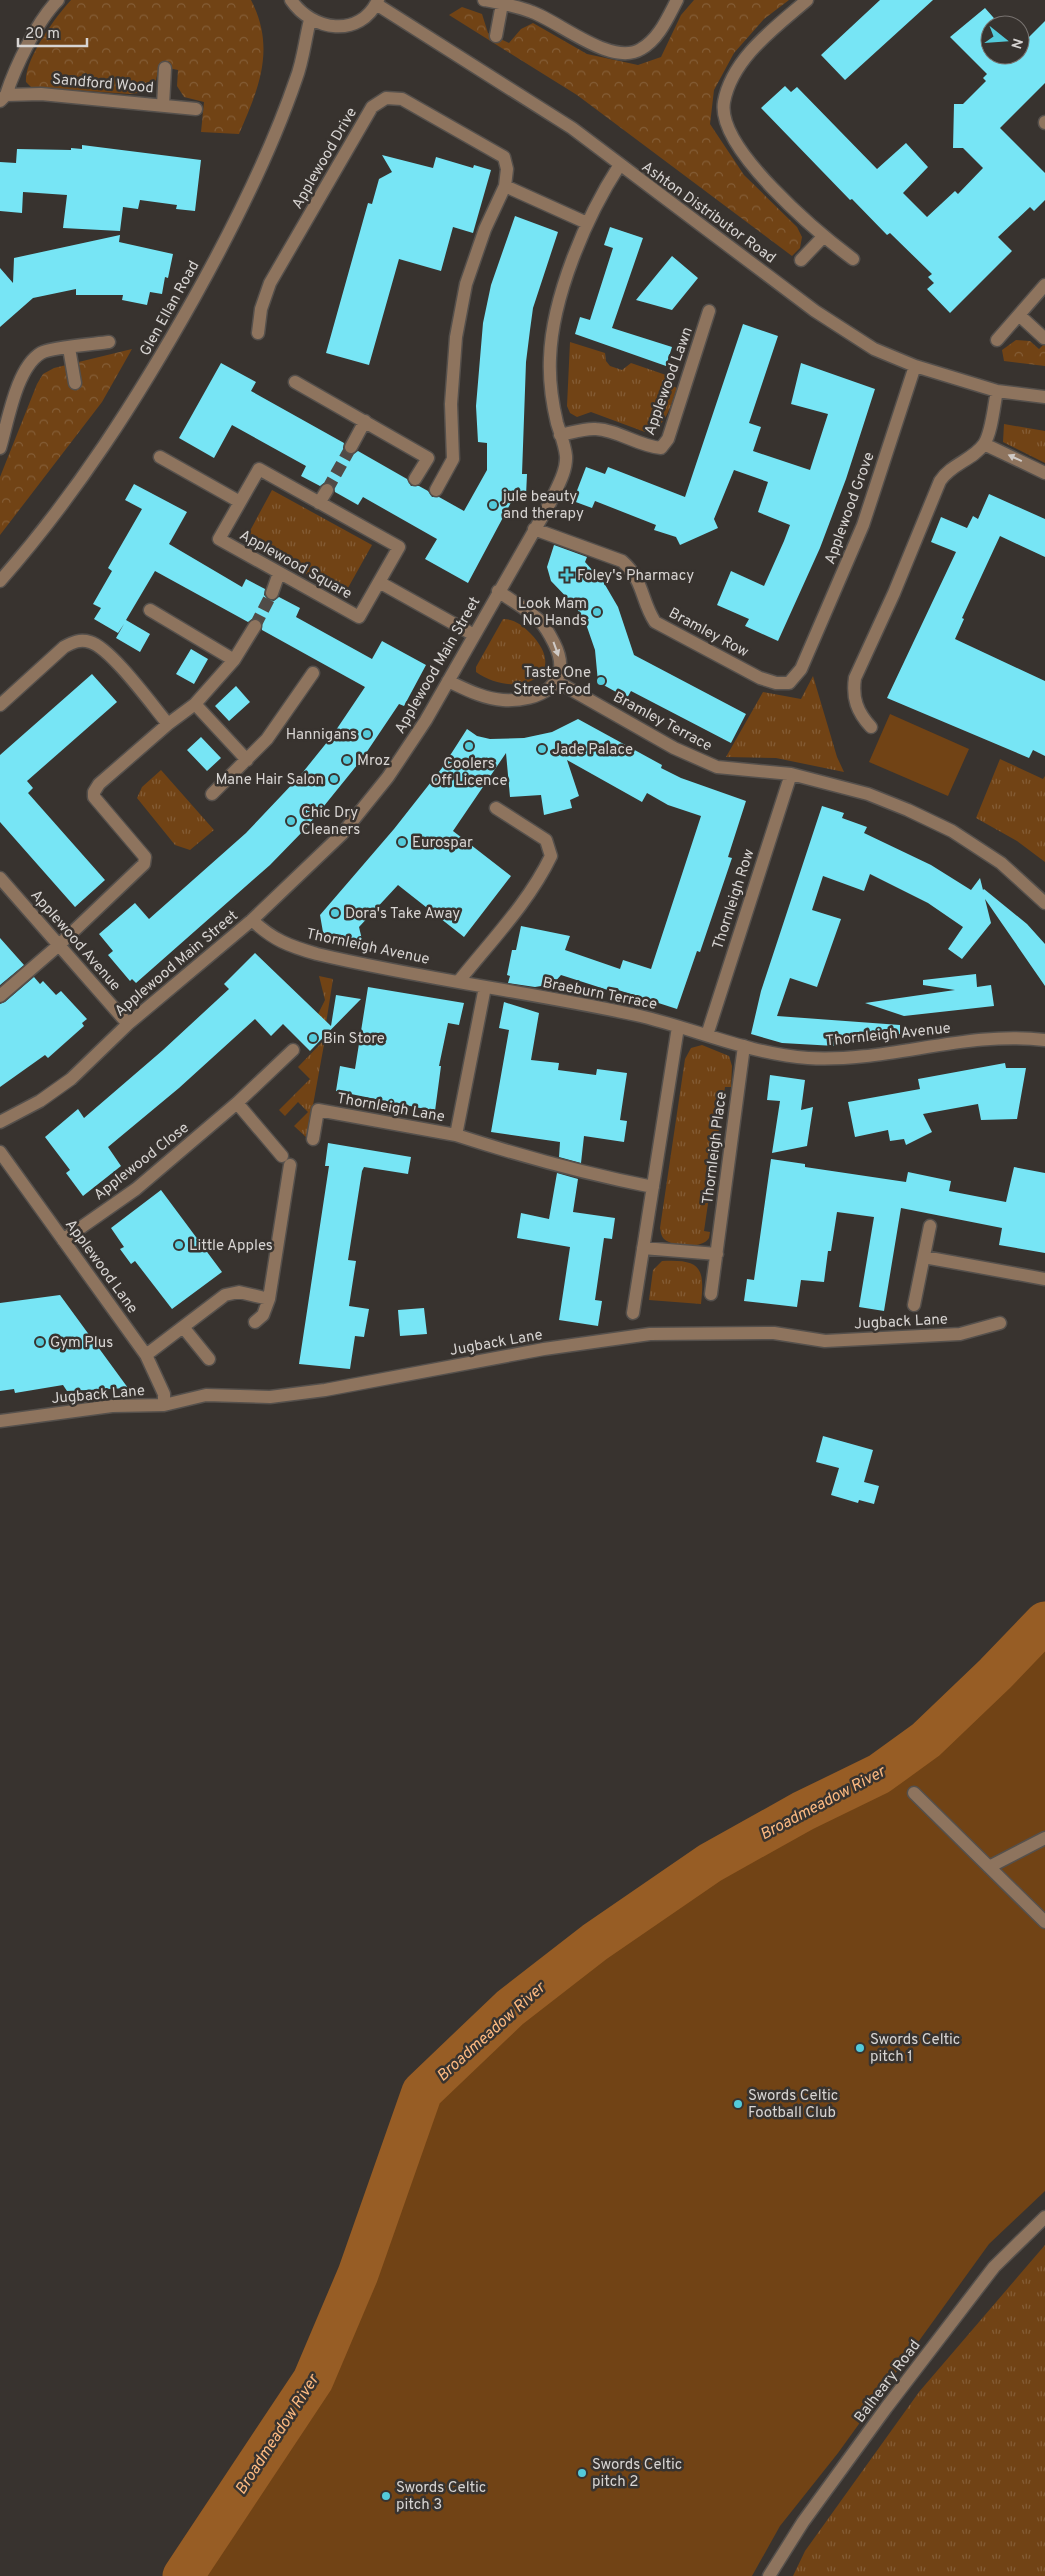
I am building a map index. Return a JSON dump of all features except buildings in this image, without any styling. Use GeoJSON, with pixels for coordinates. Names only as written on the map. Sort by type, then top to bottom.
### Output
{"type":"FeatureCollection","features":[{"type":"Feature","properties":{"kind":"street","name":"Sandford Wood"},"geometry":{"type":"LineString","coordinates":[[58,0],[31,40],[3,98],[41,94],[196,109]]}},
{"type":"Feature","properties":{"kind":"street"},"geometry":{"type":"LineString","coordinates":[[291,0],[299,12],[310,20],[324,26],[339,27],[354,23],[366,16],[377,2]]}},
{"type":"Feature","properties":{"kind":"street"},"geometry":{"type":"LineString","coordinates":[[484,0],[532,12],[604,50],[630,52],[640,50],[652,40],[677,0]]}},
{"type":"Feature","properties":{"kind":"street"},"geometry":{"type":"LineString","coordinates":[[807,0],[764,37],[736,72],[724,101],[723,118],[729,134],[777,194],[823,236],[853,259]]}},
{"type":"Feature","properties":{"kind":"street","name":"Ashton Distributor Road"},"geometry":{"type":"LineString","coordinates":[[377,2],[572,128],[619,166],[815,311],[874,349],[915,366],[997,391],[1045,397]]}},
{"type":"Feature","properties":{"kind":"street"},"geometry":{"type":"LineString","coordinates":[[496,36],[502,4]]}},
{"type":"Feature","properties":{"kind":"street","name":"Glen Ellan Road"},"geometry":{"type":"LineString","coordinates":[[0,581],[30,546],[108,440],[181,321],[244,202],[273,138],[297,78],[310,20]]}},
{"type":"Feature","properties":{"kind":"street"},"geometry":{"type":"LineString","coordinates":[[163,105],[165,68]]}},
{"type":"Feature","properties":{"kind":"street","name":"Applewood Drive"},"geometry":{"type":"LineString","coordinates":[[258,333],[261,309],[270,283],[372,107],[386,98],[402,99],[504,158],[507,169],[505,186]]}},
{"type":"Feature","properties":{"kind":"street","name":"Applewood Main Street"},"geometry":{"type":"LineString","coordinates":[[0,1122],[40,1101],[71,1079],[128,1024],[252,920],[342,834],[388,776],[448,681],[534,529],[564,471],[566,456],[553,405],[550,359],[552,336],[563,293],[587,222],[619,166]]}},
{"type":"Feature","properties":{"kind":"street"},"geometry":{"type":"LineString","coordinates":[[436,490],[453,459],[451,404],[456,337],[466,284],[485,229],[505,186],[587,222]]}},
{"type":"Feature","properties":{"kind":"street"},"geometry":{"type":"LineString","coordinates":[[801,260],[823,236]]}},
{"type":"Feature","properties":{"kind":"street"},"geometry":{"type":"LineString","coordinates":[[997,340],[1045,285]]}},
{"type":"Feature","properties":{"kind":"street","name":"Applewood Lawn"},"geometry":{"type":"LineString","coordinates":[[560,435],[596,429],[612,432],[648,447],[661,448],[668,438],[709,311]]}},
{"type":"Feature","properties":{"kind":"street"},"geometry":{"type":"LineString","coordinates":[[1018,315],[1044,338]]}},
{"type":"Feature","properties":{"kind":"street"},"geometry":{"type":"LineString","coordinates":[[0,448],[21,377],[30,362],[42,352],[109,342]]}},
{"type":"Feature","properties":{"kind":"street"},"geometry":{"type":"LineString","coordinates":[[69,348],[76,382]]}},
{"type":"Feature","properties":{"kind":"street","name":"Applewood Grove"},"geometry":{"type":"LineString","coordinates":[[789,682],[801,669],[863,525],[915,366]]}},
{"type":"Feature","properties":{"kind":"street"},"geometry":{"type":"LineString","coordinates":[[295,382],[428,458],[415,479]]}},
{"type":"Feature","properties":{"kind":"street"},"geometry":{"type":"LineString","coordinates":[[871,727],[860,716],[855,703],[853,689],[858,669],[894,592],[940,481],[946,472],[984,444],[997,391]]}},
{"type":"Feature","properties":{"kind":"street"},"geometry":{"type":"LineString","coordinates":[[351,448],[365,421]]}},
{"type":"Feature","properties":{"kind":"street"},"geometry":{"type":"LineString","coordinates":[[984,444],[1045,472]]}},
{"type":"Feature","properties":{"kind":"street"},"geometry":{"type":"LineString","coordinates":[[160,457],[240,502]]}},
{"type":"Feature","properties":{"kind":"street","name":"Applewood Square"},"geometry":{"type":"LineString","coordinates":[[259,469],[399,547],[359,617],[219,539],[240,502],[259,469]]}},
{"type":"Feature","properties":{"kind":"street"},"geometry":{"type":"LineString","coordinates":[[319,503],[327,490]]}},
{"type":"Feature","properties":{"kind":"street","name":"Bramley Row"},"geometry":{"type":"LineString","coordinates":[[534,529],[622,561],[630,568],[645,594],[648,613],[655,622],[760,678],[776,683],[789,682]]}},
{"type":"Feature","properties":{"kind":"street"},"geometry":{"type":"LineString","coordinates":[[272,593],[279,573]]}},
{"type":"Feature","properties":{"kind":"street"},"geometry":{"type":"LineString","coordinates":[[379,582],[474,635]]}},
{"type":"Feature","properties":{"kind":"street"},"geometry":{"type":"LineString","coordinates":[[448,681],[481,695],[502,700],[523,700],[542,694],[556,680],[560,663],[558,650],[548,632],[540,621],[498,592]]}},
{"type":"Feature","properties":{"kind":"street"},"geometry":{"type":"LineString","coordinates":[[150,610],[234,660]]}},
{"type":"Feature","properties":{"kind":"street"},"geometry":{"type":"LineString","coordinates":[[0,996],[59,945],[144,864],[145,857],[94,797],[94,792],[99,784],[168,724],[196,704],[234,660],[255,626]]}},
{"type":"Feature","properties":{"kind":"street"},"geometry":{"type":"LineString","coordinates":[[0,705],[64,647],[76,640],[91,642],[106,651],[168,724]]}},
{"type":"Feature","properties":{"kind":"street"},"geometry":{"type":"LineString","coordinates":[[212,794],[247,760],[286,715],[313,673]]}},
{"type":"Feature","properties":{"kind":"street","name":"Bramley Terrace"},"geometry":{"type":"LineString","coordinates":[[556,680],[674,748],[716,767],[791,774],[868,794],[908,810],[952,831],[1001,863],[1045,903]]}},
{"type":"Feature","properties":{"kind":"street"},"geometry":{"type":"LineString","coordinates":[[196,704],[247,760]]}},
{"type":"Feature","properties":{"kind":"street","name":"Thornleigh Row"},"geometry":{"type":"LineString","coordinates":[[707,1035],[791,774]]}},
{"type":"Feature","properties":{"kind":"street"},"geometry":{"type":"LineString","coordinates":[[459,981],[515,912],[544,871],[552,856],[546,840],[496,808]]}},
{"type":"Feature","properties":{"kind":"street","name":"Applewood Avenue"},"geometry":{"type":"LineString","coordinates":[[0,878],[128,1024]]}},
{"type":"Feature","properties":{"kind":"street","name":"Thornleigh Avenue"},"geometry":{"type":"LineString","coordinates":[[252,920],[267,934],[288,946],[354,963],[485,987]]}},
{"type":"Feature","properties":{"kind":"street","name":"Braeburn Terrace"},"geometry":{"type":"LineString","coordinates":[[485,987],[636,1016],[707,1035]]}},
{"type":"Feature","properties":{"kind":"street","name":"Thornleigh Lane"},"geometry":{"type":"LineString","coordinates":[[313,1139],[318,1110],[456,1135],[485,987]]}},
{"type":"Feature","properties":{"kind":"street"},"geometry":{"type":"LineString","coordinates":[[633,1313],[678,1026]]}},
{"type":"Feature","properties":{"kind":"street","name":"Thornleigh Avenue"},"geometry":{"type":"LineString","coordinates":[[707,1035],[744,1046],[817,1058],[888,1053],[965,1042],[1025,1038],[1045,1040]]}},
{"type":"Feature","properties":{"kind":"street","name":"Thornleigh Place"},"geometry":{"type":"LineString","coordinates":[[711,1294],[744,1046]]}},
{"type":"Feature","properties":{"kind":"street","name":"Applewood Close"},"geometry":{"type":"LineString","coordinates":[[63,1240],[136,1189],[237,1103],[293,1050]]}},
{"type":"Feature","properties":{"kind":"street"},"geometry":{"type":"LineString","coordinates":[[237,1103],[286,1161],[269,1299],[263,1314],[255,1322]]}},
{"type":"Feature","properties":{"kind":"street"},"geometry":{"type":"LineString","coordinates":[[456,1135],[518,1156],[594,1176],[653,1187]]}},
{"type":"Feature","properties":{"kind":"street","name":"Applewood Lane"},"geometry":{"type":"LineString","coordinates":[[0,1152],[146,1355],[164,1394],[164,1405]]}},
{"type":"Feature","properties":{"kind":"street"},"geometry":{"type":"LineString","coordinates":[[914,1305],[930,1226]]}},
{"type":"Feature","properties":{"kind":"street"},"geometry":{"type":"LineString","coordinates":[[643,1248],[717,1254]]}},
{"type":"Feature","properties":{"kind":"street"},"geometry":{"type":"LineString","coordinates":[[924,1257],[1045,1279]]}},
{"type":"Feature","properties":{"kind":"street"},"geometry":{"type":"LineString","coordinates":[[146,1355],[225,1295],[239,1292],[269,1299]]}},
{"type":"Feature","properties":{"kind":"street","name":"Jugback Lane"},"geometry":{"type":"LineString","coordinates":[[0,1421],[112,1406],[164,1405],[206,1395],[270,1397],[325,1390],[544,1349],[650,1334],[774,1333],[825,1341],[960,1334],[1000,1323]]}},
{"type":"Feature","properties":{"kind":"street"},"geometry":{"type":"LineString","coordinates":[[183,1327],[210,1359]]}},
{"type":"Feature","properties":{"kind":"street"},"geometry":{"type":"LineString","coordinates":[[914,1793],[1045,1922]]}},
{"type":"Feature","properties":{"kind":"street"},"geometry":{"type":"LineString","coordinates":[[989,1867],[1045,1838]]}},
{"type":"Feature","properties":{"kind":"street","name":"Balheary Road"},"geometry":{"type":"LineString","coordinates":[[769,2576],[804,2522],[875,2423],[994,2267],[1045,2217]]}},
{"type":"Feature","properties":{"kind":"green space"},"geometry":{"type":"Polygon","coordinates":[[[71,0],[251,0],[262,35],[262,68],[253,100],[239,134],[201,132],[204,102],[184,97],[177,86],[178,70],[159,66],[156,80],[148,92],[129,94],[31,87],[26,82],[27,73],[35,51],[57,16],[71,0]]]}},
{"type":"Feature","properties":{"kind":"green space"},"geometry":{"type":"Polygon","coordinates":[[[694,0],[789,0],[764,19],[734,53],[714,90],[710,124],[744,175],[797,227],[802,237],[800,248],[792,256],[577,95],[449,15],[462,7],[482,14],[488,33],[509,43],[521,29],[533,23],[587,54],[638,65],[661,57],[681,15],[694,0]]]}},
{"type":"Feature","properties":{"kind":"green space"},"geometry":{"type":"Polygon","coordinates":[[[1016,340],[1030,341],[1039,349],[1045,343],[1045,366],[1004,361],[1002,350],[1016,340]]]}},
{"type":"Feature","properties":{"kind":"green space"},"geometry":{"type":"Polygon","coordinates":[[[570,342],[605,353],[606,361],[610,366],[622,370],[631,363],[666,375],[665,382],[677,388],[670,409],[663,421],[652,430],[645,432],[591,412],[577,417],[570,413],[567,406],[570,342]]]}},
{"type":"Feature","properties":{"kind":"green space"},"geometry":{"type":"Polygon","coordinates":[[[132,349],[102,402],[0,535],[0,477],[37,384],[43,374],[54,368],[132,349]]]}},
{"type":"Feature","properties":{"kind":"green space"},"geometry":{"type":"Polygon","coordinates":[[[1004,424],[1045,431],[1045,463],[1003,442],[1004,424]]]}},
{"type":"Feature","properties":{"kind":"green space"},"geometry":{"type":"Polygon","coordinates":[[[272,490],[372,545],[344,595],[245,540],[272,490]]]}},
{"type":"Feature","properties":{"kind":"green space"},"geometry":{"type":"Polygon","coordinates":[[[503,619],[514,621],[521,625],[542,648],[545,662],[542,672],[534,680],[522,684],[507,684],[492,680],[476,672],[476,667],[503,619]]]}},
{"type":"Feature","properties":{"kind":"green space"},"geometry":{"type":"Polygon","coordinates":[[[813,676],[837,757],[844,772],[776,758],[726,757],[763,692],[801,699],[813,676]]]}},
{"type":"Feature","properties":{"kind":"green space"},"geometry":{"type":"Polygon","coordinates":[[[890,714],[969,749],[948,796],[869,762],[890,714]]]}},
{"type":"Feature","properties":{"kind":"green space"},"geometry":{"type":"Polygon","coordinates":[[[1000,759],[1043,779],[1045,776],[1045,862],[1017,841],[976,818],[1000,759]]]}},
{"type":"Feature","properties":{"kind":"green space"},"geometry":{"type":"Polygon","coordinates":[[[161,770],[214,830],[190,850],[175,845],[137,798],[142,787],[161,770]]]}},
{"type":"Feature","properties":{"kind":"green space"},"geometry":{"type":"Polygon","coordinates":[[[319,976],[333,979],[325,1030],[318,1014],[325,1000],[319,976]]]}},
{"type":"Feature","properties":{"kind":"green space"},"geometry":{"type":"Polygon","coordinates":[[[325,1039],[307,1138],[294,1126],[308,1112],[298,1102],[285,1116],[279,1110],[310,1079],[298,1067],[325,1039]]]}},
{"type":"Feature","properties":{"kind":"green space"},"geometry":{"type":"Polygon","coordinates":[[[702,1045],[729,1056],[732,1066],[731,1087],[725,1087],[704,1231],[710,1232],[709,1238],[701,1244],[688,1246],[668,1242],[664,1239],[660,1228],[685,1059],[691,1048],[702,1045]]]}},
{"type":"Feature","properties":{"kind":"green space"},"geometry":{"type":"Polygon","coordinates":[[[662,1261],[685,1262],[693,1264],[698,1268],[702,1282],[701,1304],[649,1300],[653,1270],[662,1261]]]}},
{"type":"Feature","properties":{"kind":"green space","name":"Swords Celtic Football Club"},"geometry":{"type":"Polygon","coordinates":[[[1045,1636],[1045,2191],[989,2244],[838,2453],[780,2526],[752,2576],[183,2576],[313,2380],[419,2123],[442,2086],[515,2011],[766,1849],[912,1769],[962,1725],[1045,1636]]]}},
{"type":"Feature","properties":{"kind":"green space"},"geometry":{"type":"Polygon","coordinates":[[[1045,2245],[1045,2576],[793,2576],[805,2551],[919,2392],[1045,2245]]]}},
{"type":"Feature","properties":{"kind":"waterway","name":"Broadmeadow River"},"geometry":{"type":"LineString","coordinates":[[183,2576],[313,2380],[358,2274],[422,2092],[510,2008],[595,1942],[710,1863],[803,1811],[879,1774],[926,1740],[995,1674],[1045,1622]]}},
{"type":"Feature","properties":{"kind":"tunnel"},"geometry":{"type":"LineString","coordinates":[[327,490],[351,447]]}},
{"type":"Feature","properties":{"kind":"tunnel"},"geometry":{"type":"LineString","coordinates":[[255,626],[272,593]]}},
{"type":"Feature","properties":{"kind":"place","name":"jule beauty and therapy"},"geometry":{"type":"Point","coordinates":[493,505]}},
{"type":"Feature","properties":{"kind":"place","name":"Foley's Pharmacy"},"geometry":{"type":"Point","coordinates":[567,575]}},
{"type":"Feature","properties":{"kind":"place","name":"Look Mam No Hands"},"geometry":{"type":"Point","coordinates":[597,612]}},
{"type":"Feature","properties":{"kind":"place","name":"Taste One Street Food"},"geometry":{"type":"Point","coordinates":[601,681]}},
{"type":"Feature","properties":{"kind":"place","name":"Hannigans"},"geometry":{"type":"Point","coordinates":[367,734]}},
{"type":"Feature","properties":{"kind":"place","name":"Coolers Off Licence"},"geometry":{"type":"Point","coordinates":[469,746]}},
{"type":"Feature","properties":{"kind":"place","name":"Jade Palace"},"geometry":{"type":"Point","coordinates":[542,749]}},
{"type":"Feature","properties":{"kind":"place","name":"Mroz"},"geometry":{"type":"Point","coordinates":[347,760]}},
{"type":"Feature","properties":{"kind":"place","name":"Mane Hair Salon"},"geometry":{"type":"Point","coordinates":[334,779]}},
{"type":"Feature","properties":{"kind":"place","name":"Chic Dry Cleaners"},"geometry":{"type":"Point","coordinates":[291,821]}},
{"type":"Feature","properties":{"kind":"place","name":"Eurospar"},"geometry":{"type":"Point","coordinates":[402,842]}},
{"type":"Feature","properties":{"kind":"place","name":"Dora's Take Away"},"geometry":{"type":"Point","coordinates":[335,913]}},
{"type":"Feature","properties":{"kind":"place","name":"Bin Store"},"geometry":{"type":"Point","coordinates":[313,1038]}},
{"type":"Feature","properties":{"kind":"place","name":"Little Apples"},"geometry":{"type":"Point","coordinates":[179,1245]}},
{"type":"Feature","properties":{"kind":"place","name":"Gym Plus"},"geometry":{"type":"Point","coordinates":[40,1342]}},
{"type":"Feature","properties":{"kind":"place","name":"Swords Celtic pitch 1"},"geometry":{"type":"Point","coordinates":[860,2048]}},
{"type":"Feature","properties":{"kind":"place","name":"Swords Celtic Football Club"},"geometry":{"type":"Point","coordinates":[738,2104]}},
{"type":"Feature","properties":{"kind":"place","name":"Swords Celtic pitch 2"},"geometry":{"type":"Point","coordinates":[582,2473]}},
{"type":"Feature","properties":{"kind":"place","name":"Swords Celtic pitch 3"},"geometry":{"type":"Point","coordinates":[386,2496]}}]}
